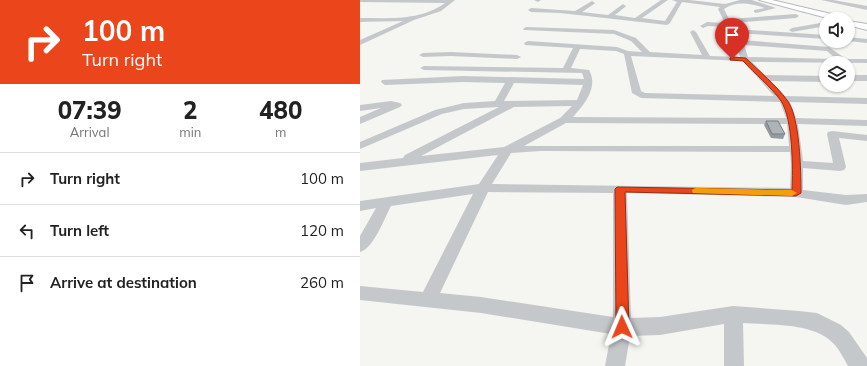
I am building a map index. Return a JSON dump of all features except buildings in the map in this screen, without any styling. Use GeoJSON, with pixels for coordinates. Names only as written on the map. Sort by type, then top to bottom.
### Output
{"type":"FeatureCollection","features":[{"type":"Feature","properties":{"kind":"main road"},"geometry":{"type":"LineString","coordinates":[[756,0],[819,13]]}},
{"type":"Feature","properties":{"kind":"main road"},"geometry":{"type":"LineString","coordinates":[[763,0],[819,13]]}},
{"type":"Feature","properties":{"kind":"main road"},"geometry":{"type":"LineString","coordinates":[[855,23],[867,26]]}},
{"type":"Feature","properties":{"kind":"street"},"geometry":{"type":"LineString","coordinates":[[360,0],[451,1]]}},
{"type":"Feature","properties":{"kind":"street"},"geometry":{"type":"LineString","coordinates":[[369,7],[382,0]]}},
{"type":"Feature","properties":{"kind":"street"},"geometry":{"type":"LineString","coordinates":[[506,70],[522,50],[531,10],[538,0]]}},
{"type":"Feature","properties":{"kind":"street"},"geometry":{"type":"LineString","coordinates":[[526,28],[592,23],[620,25],[636,20],[665,0]]}},
{"type":"Feature","properties":{"kind":"street"},"geometry":{"type":"LineString","coordinates":[[704,0],[721,7],[739,42],[744,59],[783,99],[792,121],[797,164],[796,193]]}},
{"type":"Feature","properties":{"kind":"street"},"geometry":{"type":"LineString","coordinates":[[678,2],[721,7],[746,0],[773,7],[754,12],[760,18]]}},
{"type":"Feature","properties":{"kind":"street"},"geometry":{"type":"LineString","coordinates":[[827,0],[832,12]]}},
{"type":"Feature","properties":{"kind":"street"},"geometry":{"type":"LineString","coordinates":[[827,0],[867,8]]}},
{"type":"Feature","properties":{"kind":"street"},"geometry":{"type":"LineString","coordinates":[[360,43],[412,19],[444,7],[451,1]]}},
{"type":"Feature","properties":{"kind":"street"},"geometry":{"type":"LineString","coordinates":[[636,20],[667,23],[678,2]]}},
{"type":"Feature","properties":{"kind":"street"},"geometry":{"type":"LineString","coordinates":[[678,2],[721,7]]}},
{"type":"Feature","properties":{"kind":"street"},"geometry":{"type":"LineString","coordinates":[[576,13],[592,3]]}},
{"type":"Feature","properties":{"kind":"street"},"geometry":{"type":"LineString","coordinates":[[592,23],[609,17],[623,6]]}},
{"type":"Feature","properties":{"kind":"street"},"geometry":{"type":"LineString","coordinates":[[376,7],[444,7]]}},
{"type":"Feature","properties":{"kind":"street"},"geometry":{"type":"LineString","coordinates":[[531,10],[576,13],[592,23]]}},
{"type":"Feature","properties":{"kind":"street"},"geometry":{"type":"LineString","coordinates":[[360,13],[393,13],[367,26]]}},
{"type":"Feature","properties":{"kind":"street"},"geometry":{"type":"LineString","coordinates":[[730,26],[760,18],[796,16]]}},
{"type":"Feature","properties":{"kind":"street"},"geometry":{"type":"LineString","coordinates":[[609,17],[620,25],[625,34],[635,39],[648,55]]}},
{"type":"Feature","properties":{"kind":"street"},"geometry":{"type":"LineString","coordinates":[[360,20],[412,19]]}},
{"type":"Feature","properties":{"kind":"street"},"geometry":{"type":"LineString","coordinates":[[703,26],[706,24],[730,26],[773,33],[819,36]]}},
{"type":"Feature","properties":{"kind":"street"},"geometry":{"type":"LineString","coordinates":[[773,33],[819,25]]}},
{"type":"Feature","properties":{"kind":"street"},"geometry":{"type":"LineString","coordinates":[[693,32],[707,58]]}},
{"type":"Feature","properties":{"kind":"street"},"geometry":{"type":"LineString","coordinates":[[855,40],[867,41]]}},
{"type":"Feature","properties":{"kind":"street"},"geometry":{"type":"LineString","coordinates":[[739,42],[829,49],[838,56]]}},
{"type":"Feature","properties":{"kind":"street"},"geometry":{"type":"LineString","coordinates":[[566,71],[578,46]]}},
{"type":"Feature","properties":{"kind":"street"},"geometry":{"type":"LineString","coordinates":[[423,55],[578,46],[617,49],[627,53],[648,55],[819,60]]}},
{"type":"Feature","properties":{"kind":"street"},"geometry":{"type":"LineString","coordinates":[[627,53],[637,93],[640,95],[867,101]]}},
{"type":"Feature","properties":{"kind":"street"},"geometry":{"type":"LineString","coordinates":[[855,61],[867,61]]}},
{"type":"Feature","properties":{"kind":"street"},"geometry":{"type":"LineString","coordinates":[[424,68],[586,72],[587,82],[585,95],[580,103],[564,120],[507,150],[484,188],[428,299]]}},
{"type":"Feature","properties":{"kind":"street"},"geometry":{"type":"LineString","coordinates":[[762,78],[819,79]]}},
{"type":"Feature","properties":{"kind":"street"},"geometry":{"type":"LineString","coordinates":[[855,78],[867,78]]}},
{"type":"Feature","properties":{"kind":"street"},"geometry":{"type":"LineString","coordinates":[[385,82],[463,79],[587,82]]}},
{"type":"Feature","properties":{"kind":"street"},"geometry":{"type":"LineString","coordinates":[[498,104],[511,80]]}},
{"type":"Feature","properties":{"kind":"street"},"geometry":{"type":"LineString","coordinates":[[360,146],[438,112],[464,106],[580,103]]}},
{"type":"Feature","properties":{"kind":"street"},"geometry":{"type":"LineString","coordinates":[[360,108],[391,104],[397,105],[360,121]]}},
{"type":"Feature","properties":{"kind":"street"},"geometry":{"type":"LineString","coordinates":[[401,162],[513,104]]}},
{"type":"Feature","properties":{"kind":"street"},"geometry":{"type":"LineString","coordinates":[[564,120],[792,121],[867,123]]}},
{"type":"Feature","properties":{"kind":"street"},"geometry":{"type":"LineString","coordinates":[[797,164],[840,167],[832,134],[867,138]]}},
{"type":"Feature","properties":{"kind":"street"},"geometry":{"type":"LineString","coordinates":[[360,167],[507,150],[541,148],[795,149]]}},
{"type":"Feature","properties":{"kind":"street"},"geometry":{"type":"LineString","coordinates":[[360,206],[484,188],[796,193],[846,200],[867,198]]}},
{"type":"Feature","properties":{"kind":"street"},"geometry":{"type":"LineString","coordinates":[[615,366],[622,327],[620,189]]}},
{"type":"Feature","properties":{"kind":"street"},"geometry":{"type":"LineString","coordinates":[[360,246],[366,239],[387,201]]}},
{"type":"Feature","properties":{"kind":"street"},"geometry":{"type":"LineString","coordinates":[[360,293],[481,304],[622,327],[660,326],[733,314],[799,319],[817,322],[834,331],[842,338],[860,366]]}},
{"type":"Feature","properties":{"kind":"street"},"geometry":{"type":"LineString","coordinates":[[733,314],[734,366]]}},
{"type":"Feature","properties":{"kind":"slow traffic"},"geometry":{"type":"LineString","coordinates":[[696,191],[792,193]]}},
{"type":"Feature","properties":{"kind":"route"},"geometry":{"type":"LineString","coordinates":[[622,327],[620,189],[796,193],[797,164],[792,121],[785,102],[780,95],[744,59],[732,59]]}}]}
